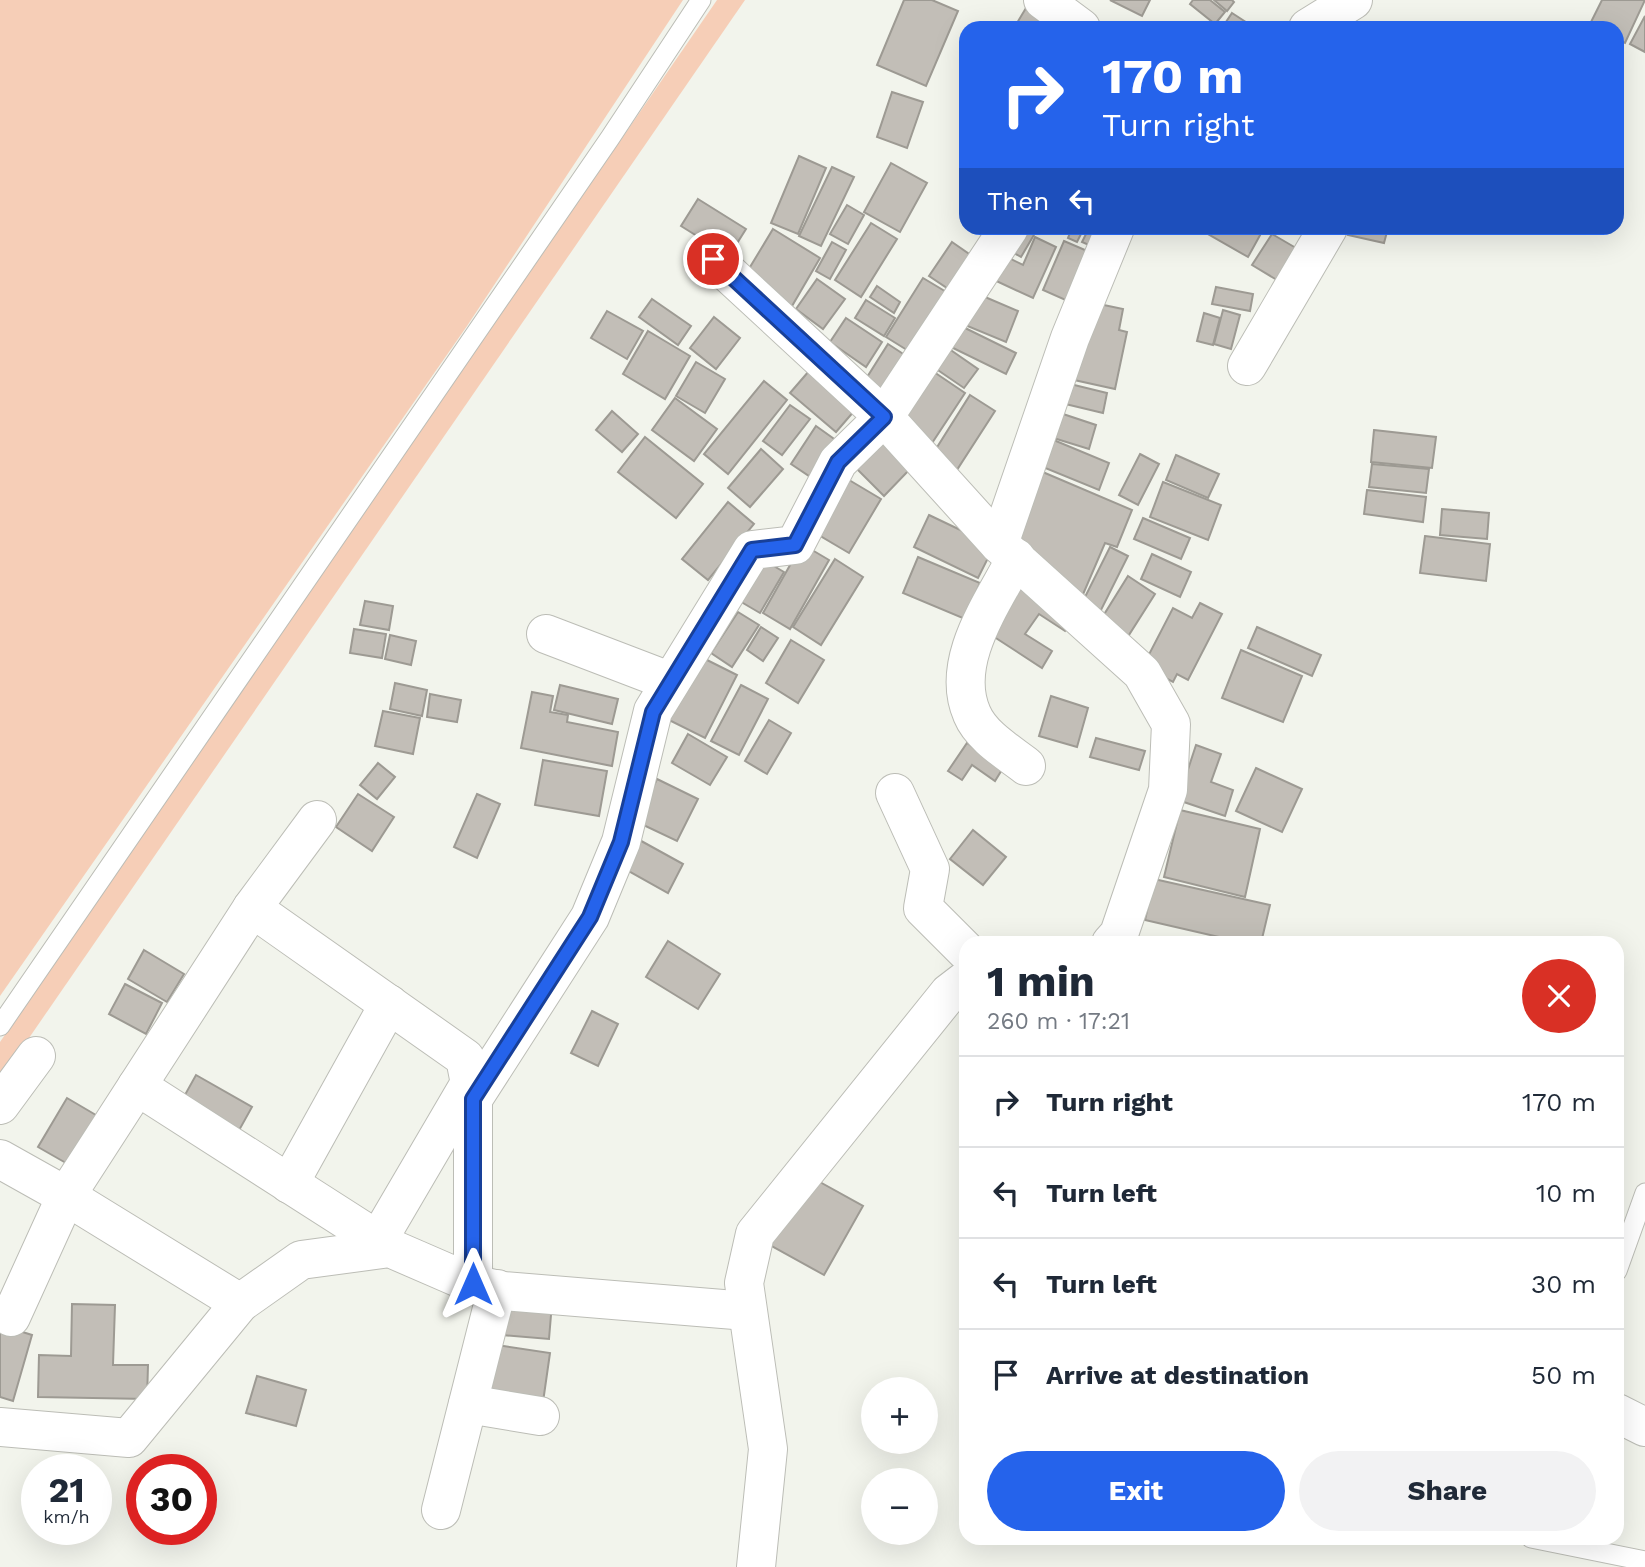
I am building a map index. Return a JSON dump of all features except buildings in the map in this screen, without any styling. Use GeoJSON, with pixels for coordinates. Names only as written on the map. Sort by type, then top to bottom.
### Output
{"type":"FeatureCollection","features":[{"type":"Feature","properties":{"kind":"street"},"geometry":{"type":"LineString","coordinates":[[1043,0],[1072,21]]}},
{"type":"Feature","properties":{"kind":"street"},"geometry":{"type":"LineString","coordinates":[[1321,21],[1353,0]]}},
{"type":"Feature","properties":{"kind":"street"},"geometry":{"type":"LineString","coordinates":[[0,1427],[129,1438],[240,1303],[301,1260],[384,1244],[471,1091],[590,917],[621,842],[653,712],[669,681],[752,550],[795,545],[838,462],[884,417],[1004,235]]}},
{"type":"Feature","properties":{"kind":"street"},"geometry":{"type":"LineString","coordinates":[[1026,766],[985,732],[971,714],[965,678],[973,640],[1007,551],[1070,338],[1112,235]]}},
{"type":"Feature","properties":{"kind":"street"},"geometry":{"type":"LineString","coordinates":[[1247,366],[1324,235]]}},
{"type":"Feature","properties":{"kind":"street"},"geometry":{"type":"LineString","coordinates":[[713,259],[884,417],[1007,551],[1142,673],[1171,724],[1168,790],[1120,936]]}},
{"type":"Feature","properties":{"kind":"street"},"geometry":{"type":"LineString","coordinates":[[546,634],[669,681]]}},
{"type":"Feature","properties":{"kind":"street"},"geometry":{"type":"LineString","coordinates":[[895,793],[930,869],[923,908],[959,944]]}},
{"type":"Feature","properties":{"kind":"street"},"geometry":{"type":"LineString","coordinates":[[12,1317],[66,1196],[252,908],[317,820]]}},
{"type":"Feature","properties":{"kind":"street"},"geometry":{"type":"LineString","coordinates":[[252,908],[466,1058],[471,1091],[485,1287],[468,1404],[441,1510]]}},
{"type":"Feature","properties":{"kind":"street"},"geometry":{"type":"LineString","coordinates":[[756,1567],[768,1449],[744,1283],[755,1234],[949,993],[959,985]]}},
{"type":"Feature","properties":{"kind":"street"},"geometry":{"type":"LineString","coordinates":[[289,1184],[389,1004]]}},
{"type":"Feature","properties":{"kind":"street"},"geometry":{"type":"LineString","coordinates":[[0,1105],[36,1056]]}},
{"type":"Feature","properties":{"kind":"street"},"geometry":{"type":"LineString","coordinates":[[137,1086],[384,1244],[485,1287],[747,1311]]}},
{"type":"Feature","properties":{"kind":"street"},"geometry":{"type":"LineString","coordinates":[[0,1159],[66,1196],[240,1303]]}},
{"type":"Feature","properties":{"kind":"street"},"geometry":{"type":"LineString","coordinates":[[468,1404],[540,1416]]}},
{"type":"Feature","properties":{"kind":"street"},"geometry":{"type":"LineString","coordinates":[[1624,1416],[1645,1427]]}},
{"type":"Feature","properties":{"kind":"lane"},"geometry":{"type":"LineString","coordinates":[[0,1026],[587,172],[701,0]]}},
{"type":"Feature","properties":{"kind":"lane"},"geometry":{"type":"LineString","coordinates":[[1624,1252],[1645,1193]]}},
{"type":"Feature","properties":{"kind":"lane"},"geometry":{"type":"LineString","coordinates":[[1566,1545],[1645,1561]]}},
{"type":"Feature","properties":{"kind":"shaded area"},"geometry":{"type":"Polygon","coordinates":[[[0,0],[683,0],[467,326],[0,996],[0,0]]]}},
{"type":"Feature","properties":{"kind":"shaded area"},"geometry":{"type":"Polygon","coordinates":[[[717,0],[745,0],[0,1080],[0,1042],[717,0]]]}},
{"type":"Feature","properties":{"kind":"route"},"geometry":{"type":"LineString","coordinates":[[473,1284],[473,1099],[590,917],[606,885],[621,842],[653,712],[669,681],[752,550],[795,545],[838,462],[884,417],[713,259]]}}]}
